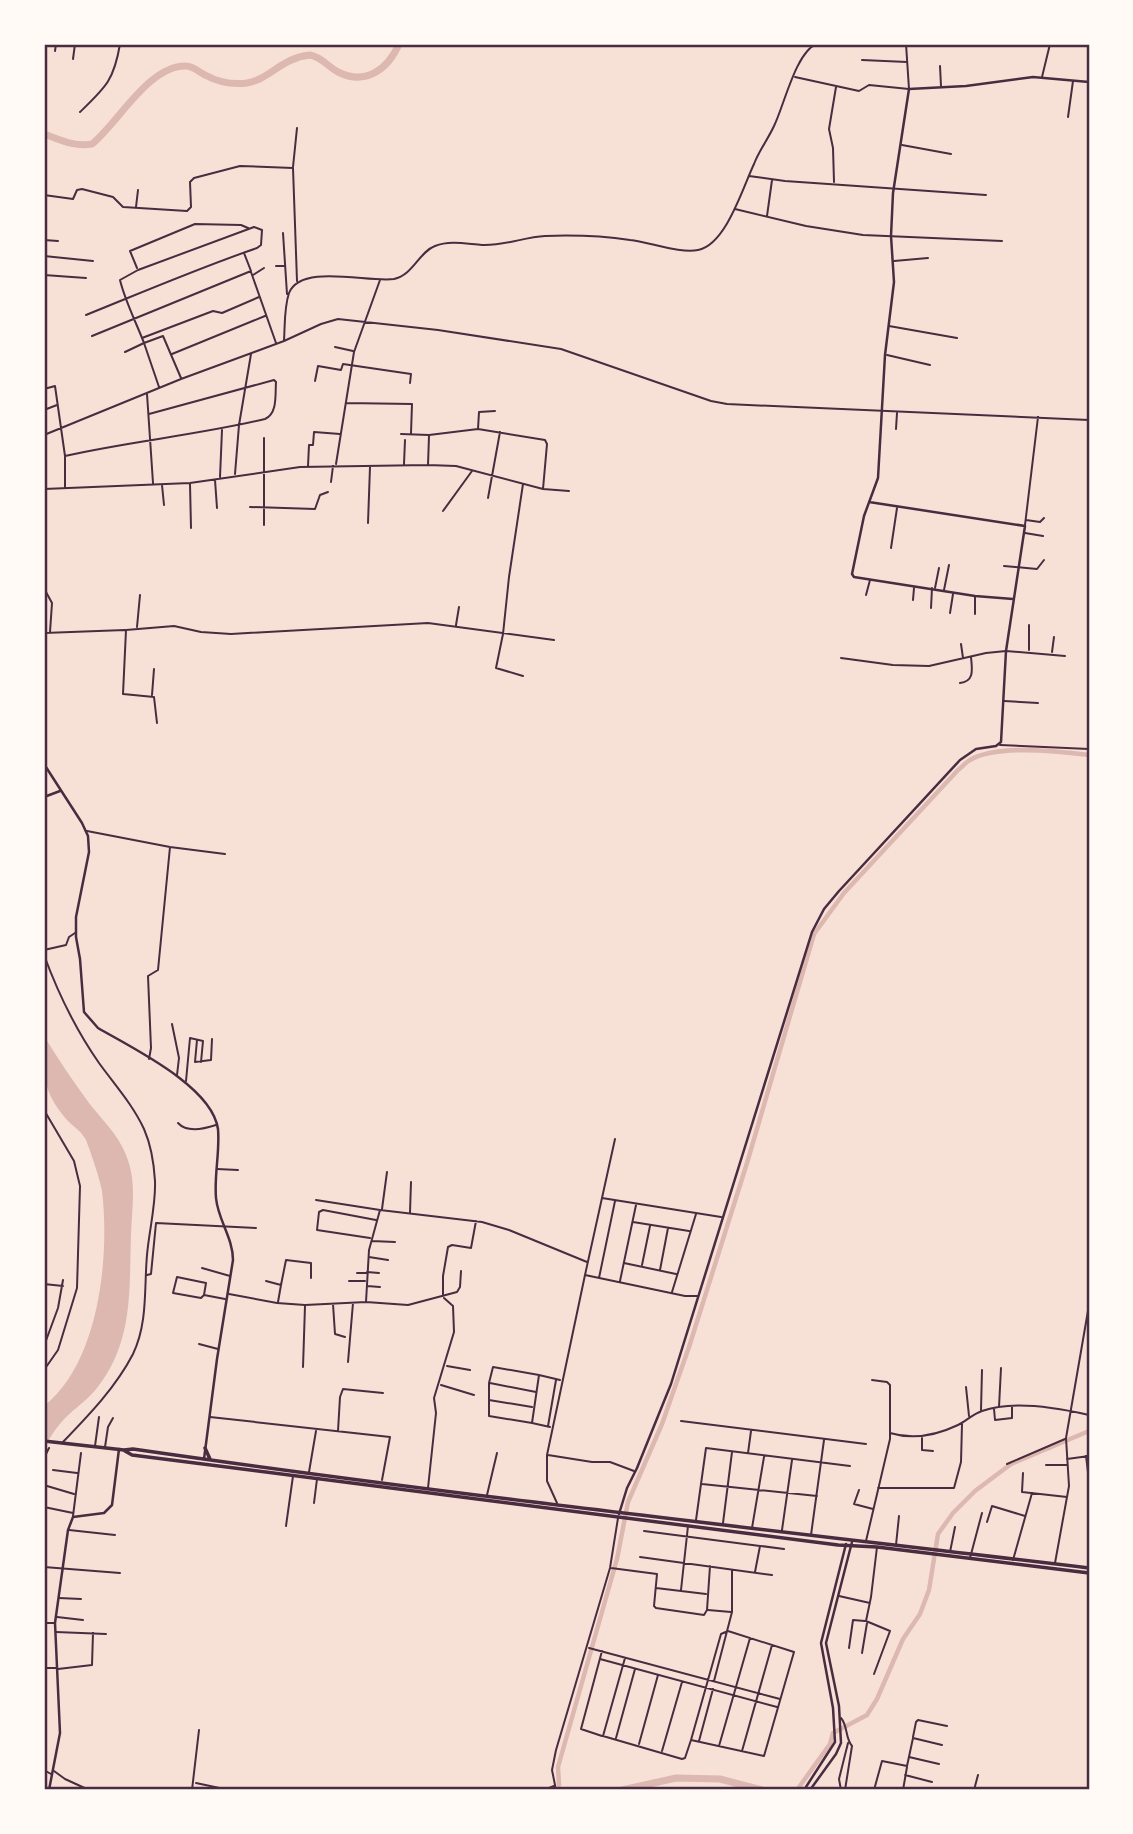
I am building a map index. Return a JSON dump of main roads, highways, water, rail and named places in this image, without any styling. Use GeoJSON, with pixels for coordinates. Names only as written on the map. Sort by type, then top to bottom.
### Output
{"type":"FeatureCollection","features":[{"type":"Feature","properties":{"kind":"highway"},"geometry":{"type":"LineString","coordinates":[[44,1441],[133,1449],[293,1475],[1089,1571]]}},
{"type":"Feature","properties":{"kind":"highway"},"geometry":{"type":"LineString","coordinates":[[205,1448],[206,1455],[212,1460]]}},
{"type":"Feature","properties":{"kind":"highway"},"geometry":{"type":"LineString","coordinates":[[204,1461],[557,1504],[621,1515]]}},
{"type":"Feature","properties":{"kind":"highway"},"geometry":{"type":"LineString","coordinates":[[689,1522],[723,1524],[849,1544],[866,1542],[970,1558],[1054,1564],[1089,1571]]}},
{"type":"Feature","properties":{"kind":"waterway"},"geometry":{"type":"LineString","coordinates":[[44,134],[73,144],[92,144],[147,85],[172,68],[189,66],[220,81],[247,83],[291,60],[310,55],[338,72],[358,77],[367,76],[382,68],[399,44]]}},
{"type":"Feature","properties":{"kind":"waterway"},"geometry":{"type":"LineString","coordinates":[[559,1785],[558,1767],[617,1559],[628,1502],[662,1424],[689,1347],[747,1163],[814,934],[844,893],[968,761],[982,755],[1011,750],[1089,755]]}},
{"type":"Feature","properties":{"kind":"waterway"},"geometry":{"type":"LineString","coordinates":[[797,1790],[830,1744],[833,1733],[867,1715],[877,1699],[903,1639],[920,1614],[929,1590],[938,1534],[953,1513],[975,1491],[1011,1464],[1089,1431]]}},
{"type":"Feature","properties":{"kind":"waterway"},"geometry":{"type":"LineString","coordinates":[[622,1790],[676,1778],[720,1779],[762,1790]]}}]}
